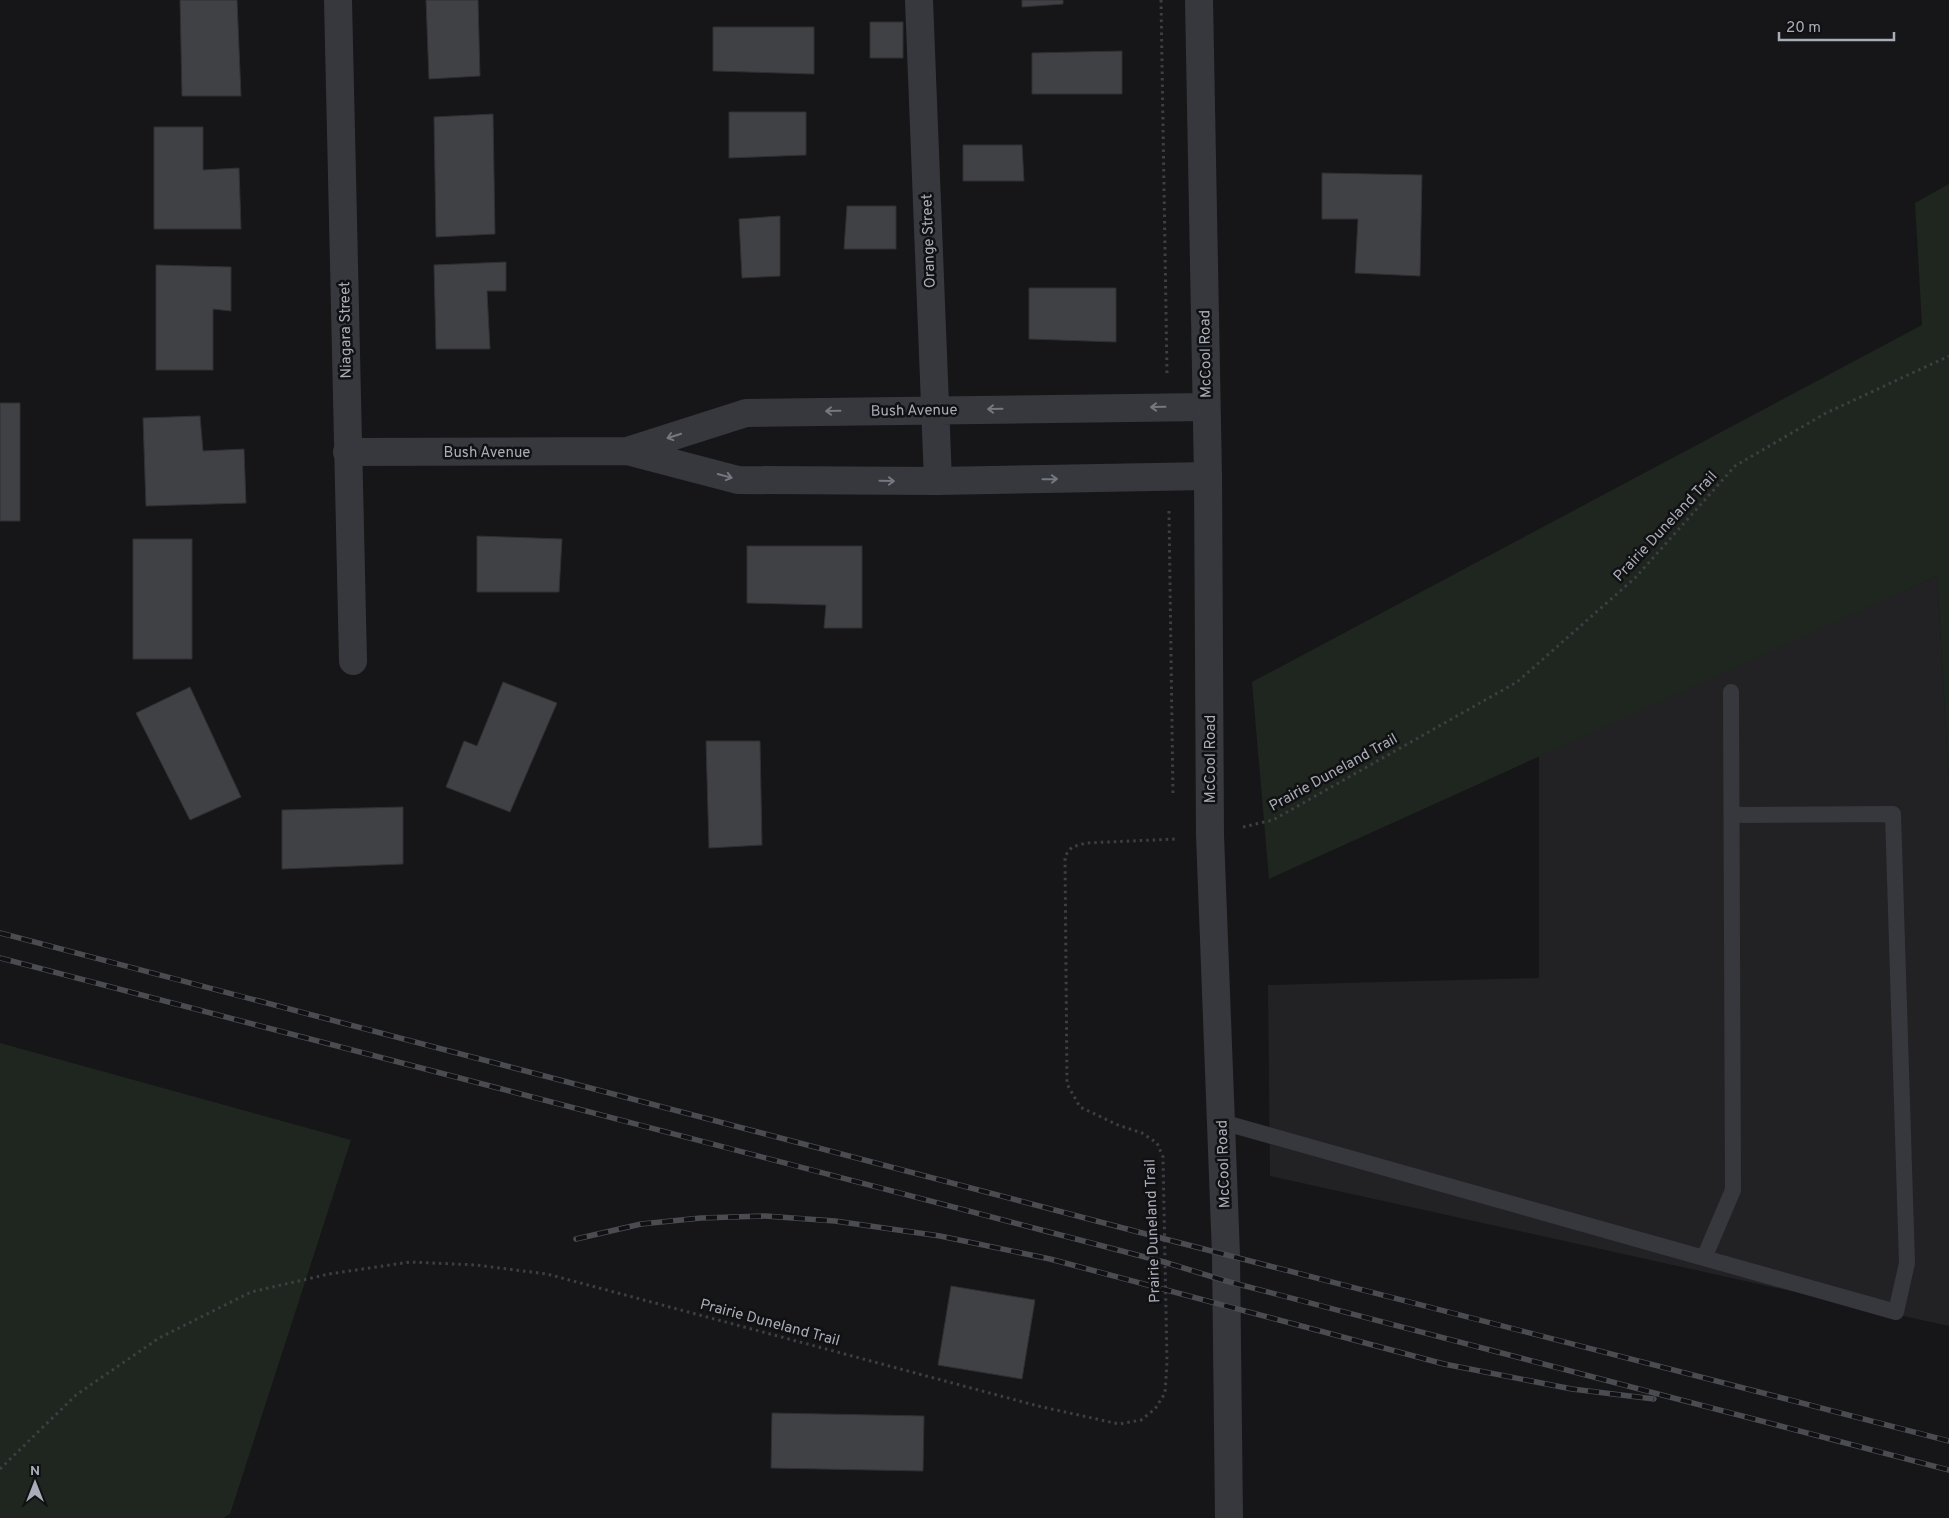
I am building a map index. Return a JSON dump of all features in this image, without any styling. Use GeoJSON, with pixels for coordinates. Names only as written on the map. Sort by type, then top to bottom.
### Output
{"type":"FeatureCollection","features":[{"type":"Feature","properties":{"kind":"street","name":"Niagara Street"},"geometry":{"type":"LineString","coordinates":[[338,0],[352,660]]}},
{"type":"Feature","properties":{"kind":"street","name":"Orange Street"},"geometry":{"type":"LineString","coordinates":[[918,0],[938,481]]}},
{"type":"Feature","properties":{"kind":"street","name":"McCool Road"},"geometry":{"type":"LineString","coordinates":[[1199,0],[1208,476],[1210,834],[1226,1254],[1229,1518]]}},
{"type":"Feature","properties":{"kind":"street","name":"Bush Avenue"},"geometry":{"type":"LineString","coordinates":[[627,451],[746,413],[1206,407]]}},
{"type":"Feature","properties":{"kind":"street","name":"Bush Avenue"},"geometry":{"type":"LineString","coordinates":[[347,452],[627,451],[738,480],[938,481],[1208,476]]}},
{"type":"Feature","properties":{"kind":"lane"},"geometry":{"type":"LineString","coordinates":[[1704,1258],[1733,1190],[1731,692]]}},
{"type":"Feature","properties":{"kind":"lane"},"geometry":{"type":"LineString","coordinates":[[1222,1122],[1896,1312],[1907,1264],[1892,814],[1732,815]]}},
{"type":"Feature","properties":{"kind":"path","name":"Prairie Duneland Trail"},"geometry":{"type":"LineString","coordinates":[[0,1469],[76,1395],[159,1338],[251,1292],[329,1274],[410,1262],[476,1265],[547,1274],[1038,1406],[1119,1424],[1141,1420],[1155,1409],[1165,1393],[1168,1363],[1163,1157],[1158,1143],[1142,1133],[1080,1107],[1066,1084],[1065,856],[1072,847],[1086,843],[1174,840],[1273,820],[1517,682],[1636,577],[1735,466],[1826,413],[1949,356]]}},
{"type":"Feature","properties":{"kind":"shaded area"},"geometry":{"type":"Polygon","coordinates":[[[1949,184],[1949,780],[1937,576],[1269,879],[1252,682],[1922,325],[1915,203],[1949,184]]]}},
{"type":"Feature","properties":{"kind":"shaded area"},"geometry":{"type":"Polygon","coordinates":[[[1937,576],[1949,780],[1949,1326],[1270,1176],[1268,985],[1539,978],[1539,752],[1937,576]]]}},
{"type":"Feature","properties":{"kind":"shaded area"},"geometry":{"type":"Polygon","coordinates":[[[0,1043],[351,1140],[230,1514],[223,1518],[0,1518],[0,1043]]]}},
{"type":"Feature","properties":{"kind":"building"},"geometry":{"type":"Polygon","coordinates":[[[180,0],[237,0],[241,96],[182,96],[180,0]]]}},
{"type":"Feature","properties":{"kind":"building"},"geometry":{"type":"Polygon","coordinates":[[[426,0],[478,0],[480,76],[429,79],[426,0]]]}},
{"type":"Feature","properties":{"kind":"building"},"geometry":{"type":"Polygon","coordinates":[[[1022,0],[1063,0],[1063,4],[1022,7],[1022,0]]]}},
{"type":"Feature","properties":{"kind":"building"},"geometry":{"type":"Polygon","coordinates":[[[870,22],[903,22],[903,58],[870,58],[870,22]]]}},
{"type":"Feature","properties":{"kind":"building"},"geometry":{"type":"Polygon","coordinates":[[[713,27],[814,27],[814,74],[713,71],[713,27]]]}},
{"type":"Feature","properties":{"kind":"building"},"geometry":{"type":"Polygon","coordinates":[[[1122,51],[1122,94],[1032,94],[1032,53],[1122,51]]]}},
{"type":"Feature","properties":{"kind":"building"},"geometry":{"type":"Polygon","coordinates":[[[729,112],[806,112],[806,155],[729,158],[729,112]]]}},
{"type":"Feature","properties":{"kind":"building"},"geometry":{"type":"Polygon","coordinates":[[[493,114],[495,234],[436,237],[434,117],[493,114]]]}},
{"type":"Feature","properties":{"kind":"building"},"geometry":{"type":"Polygon","coordinates":[[[154,127],[203,127],[203,170],[239,168],[241,229],[154,229],[154,127]]]}},
{"type":"Feature","properties":{"kind":"building"},"geometry":{"type":"Polygon","coordinates":[[[963,145],[1022,145],[1024,181],[963,181],[963,145]]]}},
{"type":"Feature","properties":{"kind":"building"},"geometry":{"type":"Polygon","coordinates":[[[1322,173],[1422,175],[1420,276],[1355,273],[1358,219],[1322,219],[1322,173]]]}},
{"type":"Feature","properties":{"kind":"building"},"geometry":{"type":"Polygon","coordinates":[[[847,206],[896,206],[896,249],[844,249],[847,206]]]}},
{"type":"Feature","properties":{"kind":"building"},"geometry":{"type":"Polygon","coordinates":[[[780,216],[780,276],[742,278],[739,219],[780,216]]]}},
{"type":"Feature","properties":{"kind":"building"},"geometry":{"type":"Polygon","coordinates":[[[506,262],[506,291],[487,291],[490,349],[436,349],[434,265],[506,262]]]}},
{"type":"Feature","properties":{"kind":"building"},"geometry":{"type":"Polygon","coordinates":[[[156,265],[231,267],[231,311],[213,309],[213,370],[156,370],[156,265]]]}},
{"type":"Feature","properties":{"kind":"building"},"geometry":{"type":"Polygon","coordinates":[[[1029,288],[1116,288],[1116,342],[1029,339],[1029,288]]]}},
{"type":"Feature","properties":{"kind":"building"},"geometry":{"type":"Polygon","coordinates":[[[0,403],[20,403],[20,521],[0,521],[0,403]]]}},
{"type":"Feature","properties":{"kind":"building"},"geometry":{"type":"Polygon","coordinates":[[[200,416],[203,451],[244,449],[246,503],[146,506],[143,418],[200,416]]]}},
{"type":"Feature","properties":{"kind":"building"},"geometry":{"type":"Polygon","coordinates":[[[477,536],[562,539],[559,592],[477,592],[477,536]]]}},
{"type":"Feature","properties":{"kind":"building"},"geometry":{"type":"Polygon","coordinates":[[[133,539],[192,539],[192,659],[133,659],[133,539]]]}},
{"type":"Feature","properties":{"kind":"building"},"geometry":{"type":"Polygon","coordinates":[[[747,546],[862,546],[862,628],[824,628],[826,605],[747,603],[747,546]]]}},
{"type":"Feature","properties":{"kind":"building"},"geometry":{"type":"Polygon","coordinates":[[[503,682],[557,703],[510,812],[446,787],[464,741],[477,746],[503,682]]]}},
{"type":"Feature","properties":{"kind":"building"},"geometry":{"type":"Polygon","coordinates":[[[190,687],[241,797],[190,820],[136,713],[190,687]]]}},
{"type":"Feature","properties":{"kind":"building"},"geometry":{"type":"Polygon","coordinates":[[[706,741],[760,741],[762,845],[709,848],[706,741]]]}},
{"type":"Feature","properties":{"kind":"building"},"geometry":{"type":"Polygon","coordinates":[[[403,807],[403,864],[282,869],[282,810],[403,807]]]}},
{"type":"Feature","properties":{"kind":"building"},"geometry":{"type":"Polygon","coordinates":[[[951,1286],[1035,1300],[1022,1379],[938,1365],[951,1286]]]}},
{"type":"Feature","properties":{"kind":"building"},"geometry":{"type":"Polygon","coordinates":[[[772,1413],[924,1416],[923,1471],[771,1468],[772,1413]]]}},
{"type":"Feature","properties":{"kind":"railway"},"geometry":{"type":"LineString","coordinates":[[0,933],[1165,1239],[1949,1441]]}},
{"type":"Feature","properties":{"kind":"railway"},"geometry":{"type":"LineString","coordinates":[[0,958],[1164,1262],[1226,1281],[1949,1470]]}},
{"type":"Feature","properties":{"kind":"railway"},"geometry":{"type":"LineString","coordinates":[[576,1239],[641,1224],[701,1218],[765,1216],[835,1221],[940,1236],[1050,1259],[1444,1364],[1572,1389],[1654,1399]]}}]}
